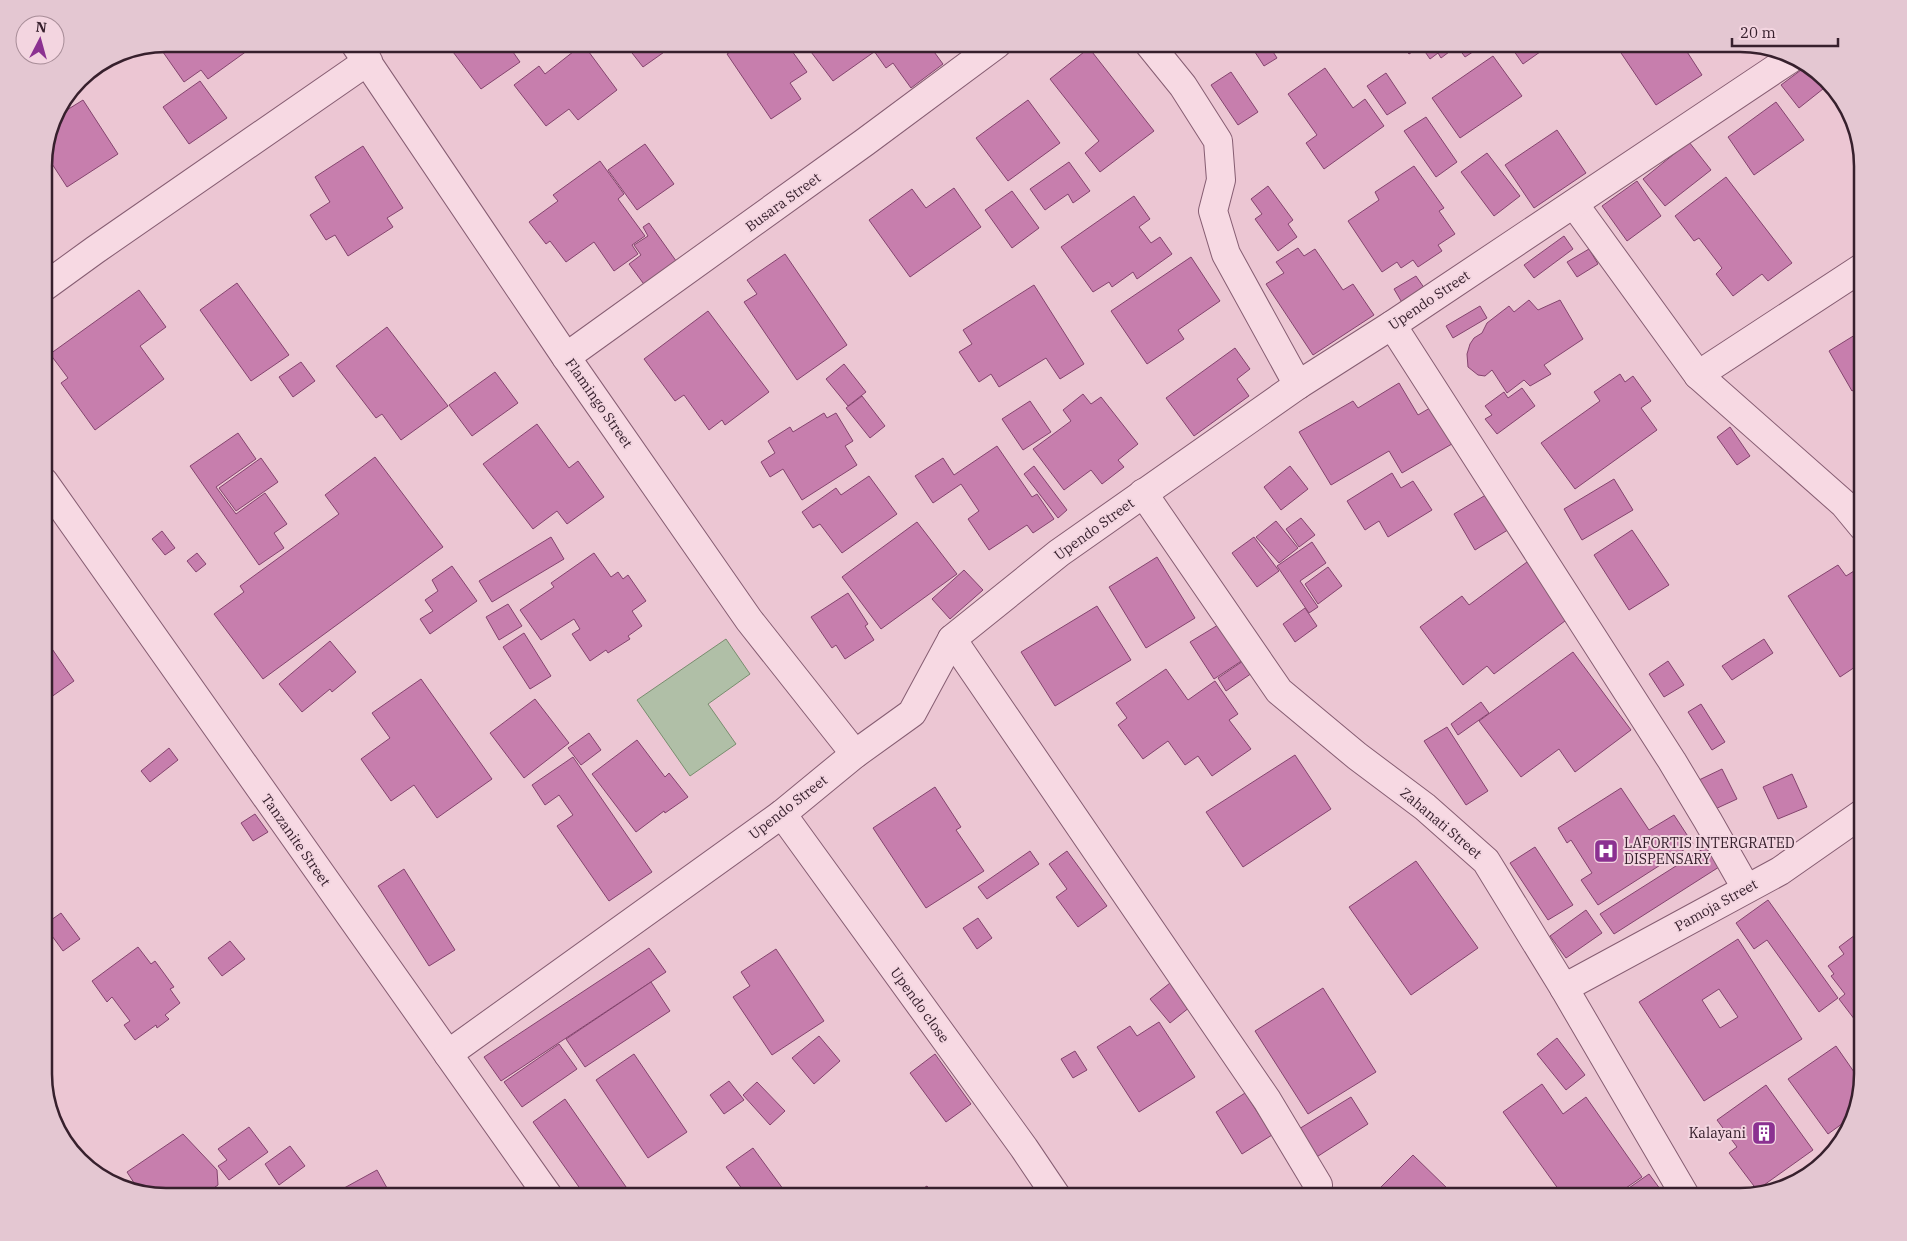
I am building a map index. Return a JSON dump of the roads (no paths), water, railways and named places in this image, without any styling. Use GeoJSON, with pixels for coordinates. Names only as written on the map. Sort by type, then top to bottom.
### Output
{"type":"FeatureCollection","features":[{"type":"Feature","properties":{"kind":"street","name":"Flamingo Street"},"geometry":{"type":"LineString","coordinates":[[362,52],[566,357],[749,620],[855,754]]}},
{"type":"Feature","properties":{"kind":"street"},"geometry":{"type":"LineString","coordinates":[[53,280],[362,52]]}},
{"type":"Feature","properties":{"kind":"street","name":"Busara Street"},"geometry":{"type":"LineString","coordinates":[[566,357],[865,142],[986,52]]}},
{"type":"Feature","properties":{"kind":"street"},"geometry":{"type":"LineString","coordinates":[[1155,52],[1182,86],[1218,141],[1221,180],[1213,211],[1226,254],[1298,385]]}},
{"type":"Feature","properties":{"kind":"street","name":"Upendo Street"},"geometry":{"type":"LineString","coordinates":[[448,1054],[782,814],[855,754],[912,713],[952,639],[1060,553],[1298,385],[1392,325],[1786,62]]}},
{"type":"Feature","properties":{"kind":"street"},"geometry":{"type":"LineString","coordinates":[[1574,204],[1698,376],[1844,504],[1854,516]]}},
{"type":"Feature","properties":{"kind":"street"},"geometry":{"type":"LineString","coordinates":[[1698,376],[1854,273]]}},
{"type":"Feature","properties":{"kind":"street"},"geometry":{"type":"LineString","coordinates":[[1392,325],[1672,760],[1746,888]]}},
{"type":"Feature","properties":{"kind":"street","name":"Zahanati Street"},"geometry":{"type":"LineString","coordinates":[[1143,493],[1279,691],[1357,756],[1425,807],[1486,860],[1564,988],[1681,1188]]}},
{"type":"Feature","properties":{"kind":"street","name":"Tanzanite Street"},"geometry":{"type":"LineString","coordinates":[[53,495],[543,1188]]}},
{"type":"Feature","properties":{"kind":"street"},"geometry":{"type":"LineString","coordinates":[[952,639],[1266,1100],[1318,1185]]}},
{"type":"Feature","properties":{"kind":"street","name":"Upendo close"},"geometry":{"type":"LineString","coordinates":[[782,814],[1013,1132],[1051,1188]]}},
{"type":"Feature","properties":{"kind":"street","name":"Pamoja Street"},"geometry":{"type":"LineString","coordinates":[[1564,988],[1780,871],[1854,819]]}},
{"type":"Feature","properties":{"kind":"place","name":"LAFORTIS INTERGRATED DISPENSARY"},"geometry":{"type":"Point","coordinates":[1606,851]}},
{"type":"Feature","properties":{"kind":"place","name":"Kalayani"},"geometry":{"type":"Point","coordinates":[1764,1133]}}]}
